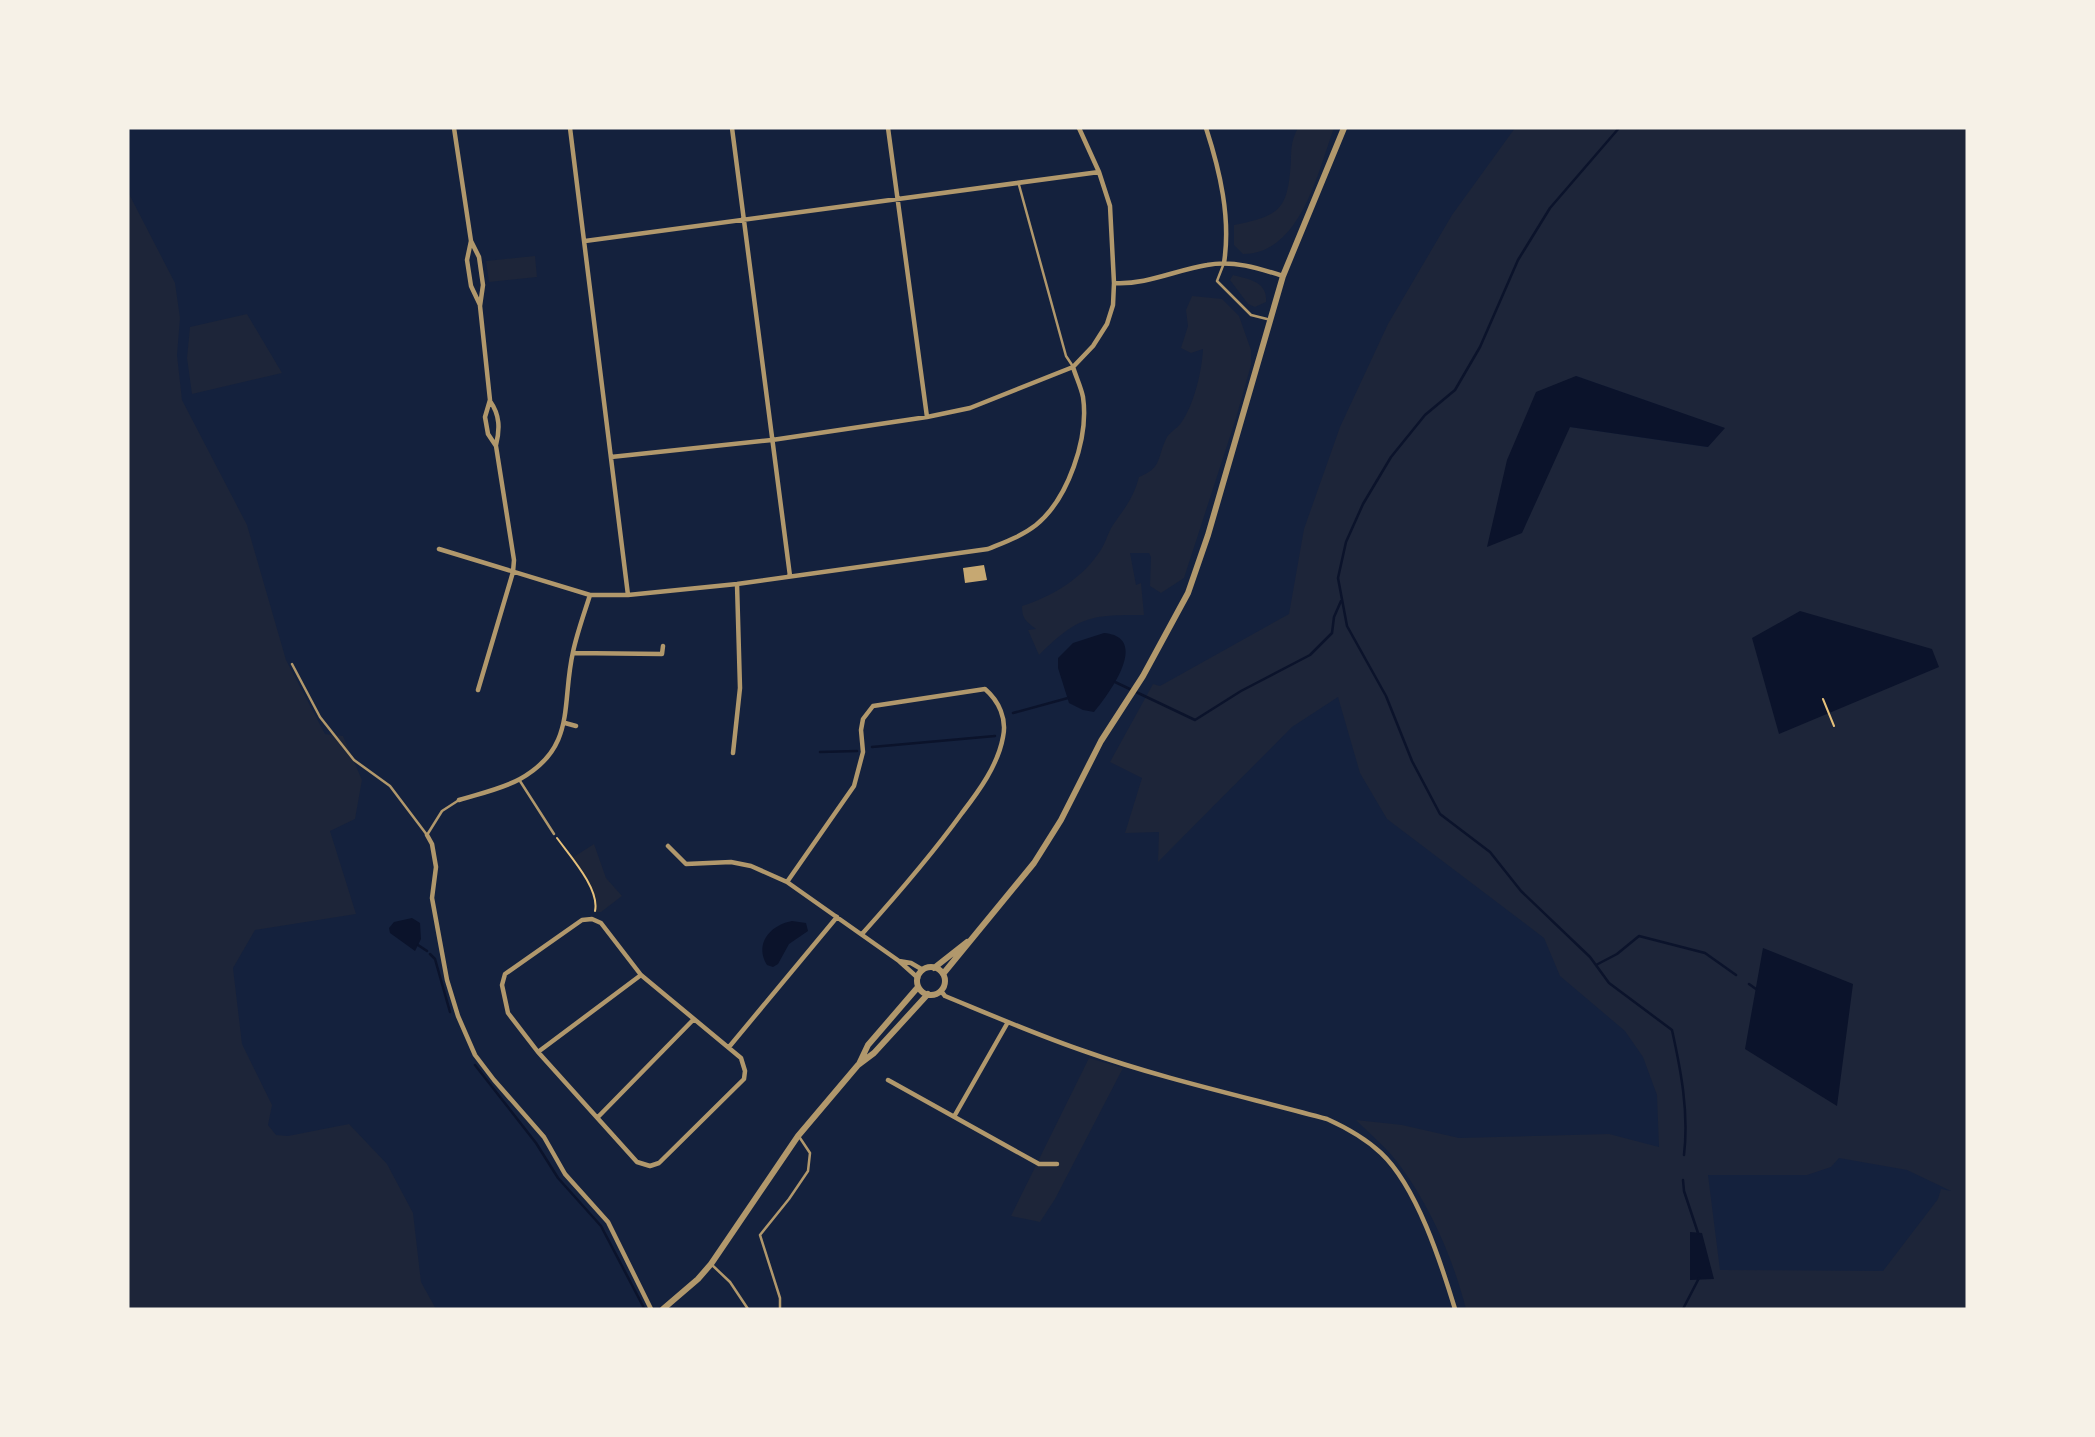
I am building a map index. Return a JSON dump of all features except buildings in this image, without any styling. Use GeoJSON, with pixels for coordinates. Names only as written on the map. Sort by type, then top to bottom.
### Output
{"type":"FeatureCollection","features":[{"type":"Feature","properties":{"kind":"street"},"geometry":{"type":"LineString","coordinates":[[454,128],[471,240],[479,257],[483,285],[480,306],[490,400],[485,416],[488,434],[496,446]]}},
{"type":"Feature","properties":{"kind":"street"},"geometry":{"type":"LineString","coordinates":[[570,128],[628,595]]}},
{"type":"Feature","properties":{"kind":"street"},"geometry":{"type":"LineString","coordinates":[[732,128],[790,576]]}},
{"type":"Feature","properties":{"kind":"street"},"geometry":{"type":"LineString","coordinates":[[888,128],[927,417]]}},
{"type":"Feature","properties":{"kind":"street"},"geometry":{"type":"LineString","coordinates":[[611,457],[772,440],[927,417],[970,408],[1073,367],[1093,346],[1107,324],[1113,305],[1114,283],[1110,206],[1099,172],[1079,128]]}},
{"type":"Feature","properties":{"kind":"street"},"geometry":{"type":"LineString","coordinates":[[1206,128],[1222,186],[1226,248],[1224,264]]}},
{"type":"Feature","properties":{"kind":"street"},"geometry":{"type":"LineString","coordinates":[[943,974],[1034,863],[1061,820],[1101,741],[1174,623],[1188,593],[1219,496],[1283,276],[1344,128]]}},
{"type":"Feature","properties":{"kind":"street"},"geometry":{"type":"LineString","coordinates":[[585,241],[1019,185],[1099,172]]}},
{"type":"Feature","properties":{"kind":"street"},"geometry":{"type":"LineString","coordinates":[[471,240],[467,260],[471,286],[480,306]]}},
{"type":"Feature","properties":{"kind":"street"},"geometry":{"type":"LineString","coordinates":[[1114,283],[1126,284],[1206,265],[1224,264],[1251,266],[1283,276]]}},
{"type":"Feature","properties":{"kind":"street"},"geometry":{"type":"LineString","coordinates":[[439,549],[590,595],[628,595],[737,584],[988,549],[1017,537],[1036,524],[1055,505],[1067,484],[1077,456],[1082,428],[1083,399],[1073,367]]}},
{"type":"Feature","properties":{"kind":"street"},"geometry":{"type":"LineString","coordinates":[[478,690],[513,572],[514,559],[496,446],[498,413],[490,400]]}},
{"type":"Feature","properties":{"kind":"street"},"geometry":{"type":"LineString","coordinates":[[733,753],[740,688],[737,584]]}},
{"type":"Feature","properties":{"kind":"street"},"geometry":{"type":"LineString","coordinates":[[459,800],[519,780],[544,760],[558,743],[565,723],[573,653],[590,595]]}},
{"type":"Feature","properties":{"kind":"street"},"geometry":{"type":"LineString","coordinates":[[573,653],[662,654],[663,646]]}},
{"type":"Feature","properties":{"kind":"street"},"geometry":{"type":"LineString","coordinates":[[787,882],[854,786],[863,752],[863,719],[873,706],[985,690],[997,699],[1004,729],[1003,739],[985,782],[932,854],[862,934]]}},
{"type":"Feature","properties":{"kind":"street"},"geometry":{"type":"LineString","coordinates":[[565,723],[576,726]]}},
{"type":"Feature","properties":{"kind":"street"},"geometry":{"type":"LineString","coordinates":[[427,835],[432,844],[436,867],[432,898],[447,980],[458,1016],[475,1055],[538,1130],[565,1174],[608,1222],[652,1309]]}},
{"type":"Feature","properties":{"kind":"street"},"geometry":{"type":"LineString","coordinates":[[668,846],[686,864],[731,862],[751,866],[787,882],[899,961],[918,978]]}},
{"type":"Feature","properties":{"kind":"street"},"geometry":{"type":"LineString","coordinates":[[729,1047],[838,917]]}},
{"type":"Feature","properties":{"kind":"street"},"geometry":{"type":"LineString","coordinates":[[592,919],[601,923],[641,975],[741,1058],[745,1071],[744,1079],[659,1163],[650,1166],[637,1162],[538,1052],[508,1013],[502,985],[506,974],[582,920],[592,919]]}},
{"type":"Feature","properties":{"kind":"street"},"geometry":{"type":"LineString","coordinates":[[899,961],[911,962],[923,970],[934,968],[969,941]]}},
{"type":"Feature","properties":{"kind":"street"},"geometry":{"type":"LineString","coordinates":[[934,968],[943,974],[945,981],[941,991]]}},
{"type":"Feature","properties":{"kind":"street"},"geometry":{"type":"LineString","coordinates":[[923,970],[918,978],[919,987],[928,994]]}},
{"type":"Feature","properties":{"kind":"street"},"geometry":{"type":"LineString","coordinates":[[538,1052],[641,975]]}},
{"type":"Feature","properties":{"kind":"street"},"geometry":{"type":"LineString","coordinates":[[858,1065],[868,1045],[919,987]]}},
{"type":"Feature","properties":{"kind":"street"},"geometry":{"type":"LineString","coordinates":[[663,1309],[711,1264],[798,1136],[858,1065],[874,1053],[928,994],[941,991]]}},
{"type":"Feature","properties":{"kind":"street"},"geometry":{"type":"LineString","coordinates":[[941,991],[945,996],[1084,1051],[1145,1071],[1326,1119],[1347,1128],[1383,1155],[1405,1185],[1431,1240],[1455,1309]]}},
{"type":"Feature","properties":{"kind":"street"},"geometry":{"type":"LineString","coordinates":[[598,1117],[693,1020]]}},
{"type":"Feature","properties":{"kind":"street"},"geometry":{"type":"LineString","coordinates":[[954,1115],[1008,1022]]}},
{"type":"Feature","properties":{"kind":"street"},"geometry":{"type":"LineString","coordinates":[[888,1080],[1039,1164],[1057,1164]]}},
{"type":"Feature","properties":{"kind":"lane"},"geometry":{"type":"LineString","coordinates":[[1019,185],[1066,356],[1073,367]]}},
{"type":"Feature","properties":{"kind":"lane"},"geometry":{"type":"LineString","coordinates":[[1224,264],[1217,281],[1251,314],[1269,320]]}},
{"type":"Feature","properties":{"kind":"lane"},"geometry":{"type":"LineString","coordinates":[[292,664],[320,717],[354,760],[390,786],[427,835],[442,811],[459,800]]}},
{"type":"Feature","properties":{"kind":"lane"},"geometry":{"type":"LineString","coordinates":[[519,780],[554,834]]}},
{"type":"Feature","properties":{"kind":"lane"},"geometry":{"type":"LineString","coordinates":[[780,1309],[780,1298],[760,1236],[808,1171],[810,1153],[798,1136]]}},
{"type":"Feature","properties":{"kind":"lane"},"geometry":{"type":"LineString","coordinates":[[711,1264],[730,1282],[748,1309]]}},
{"type":"Feature","properties":{"kind":"path"},"geometry":{"type":"LineString","coordinates":[[1823,699],[1834,726]]}},
{"type":"Feature","properties":{"kind":"path"},"geometry":{"type":"LineString","coordinates":[[554,834],[596,898],[592,919]]}},
{"type":"Feature","properties":{"kind":"shaded area"},"geometry":{"type":"Polygon","coordinates":[[[1298,128],[1334,128],[1313,187],[1293,225],[1279,240],[1263,250],[1243,254],[1234,245],[1234,225],[1263,218],[1279,207],[1288,189],[1292,143],[1298,128]]]}},
{"type":"Feature","properties":{"kind":"shaded area"},"geometry":{"type":"Polygon","coordinates":[[[1515,128],[1967,128],[1967,1309],[1466,1309],[1448,1253],[1422,1200],[1396,1161],[1356,1120],[1402,1125],[1459,1138],[1609,1134],[1659,1147],[1657,1095],[1643,1057],[1625,1031],[1560,976],[1544,938],[1387,819],[1360,773],[1338,697],[1292,727],[1158,862],[1159,832],[1125,833],[1142,778],[1110,762],[1153,684],[1160,686],[1289,614],[1304,529],[1340,427],[1388,324],[1452,215],[1515,128]],[[1576,376],[1570,427],[1707,447],[1724,428],[1576,376]],[[1839,1158],[1831,1167],[1807,1175],[1708,1175],[1720,1270],[1883,1271],[1938,1199],[1941,1189],[1951,1191],[1907,1170],[1839,1158]]]}},
{"type":"Feature","properties":{"kind":"shaded area"},"geometry":{"type":"Polygon","coordinates":[[[128,192],[175,283],[180,318],[177,355],[182,400],[247,525],[286,660],[325,734],[343,736],[362,780],[355,819],[330,831],[356,914],[255,930],[233,968],[242,1044],[272,1105],[268,1125],[276,1135],[288,1136],[349,1124],[387,1164],[413,1213],[421,1282],[436,1309],[128,1309],[128,192]]]}},
{"type":"Feature","properties":{"kind":"shaded area"},"geometry":{"type":"Polygon","coordinates":[[[535,256],[537,277],[489,282],[486,261],[535,256]]]}},
{"type":"Feature","properties":{"kind":"shaded area"},"geometry":{"type":"Polygon","coordinates":[[[1233,275],[1261,286],[1266,302],[1255,307],[1248,304],[1230,280],[1233,275]]]}},
{"type":"Feature","properties":{"kind":"shaded area"},"geometry":{"type":"Polygon","coordinates":[[[1192,296],[1222,299],[1239,316],[1251,350],[1251,365],[1184,578],[1161,593],[1150,586],[1149,553],[1130,553],[1136,585],[1141,583],[1144,615],[1086,620],[1065,632],[1039,655],[1028,630],[1036,629],[1025,619],[1022,606],[1044,598],[1064,586],[1091,563],[1129,502],[1139,477],[1152,470],[1158,462],[1167,437],[1181,423],[1190,407],[1199,377],[1203,349],[1191,353],[1181,348],[1188,326],[1186,310],[1192,296]]]}},
{"type":"Feature","properties":{"kind":"shaded area"},"geometry":{"type":"Polygon","coordinates":[[[247,314],[282,373],[192,394],[187,358],[190,327],[247,314]]]}},
{"type":"Feature","properties":{"kind":"shaded area"},"geometry":{"type":"Polygon","coordinates":[[[1576,376],[1725,428],[1708,447],[1570,427],[1522,533],[1487,547],[1507,460],[1536,392],[1576,376]]]}},
{"type":"Feature","properties":{"kind":"shaded area"},"geometry":{"type":"Polygon","coordinates":[[[1800,611],[1932,649],[1939,667],[1779,734],[1752,638],[1800,611]]]}},
{"type":"Feature","properties":{"kind":"shaded area"},"geometry":{"type":"Polygon","coordinates":[[[1104,633],[1118,637],[1124,644],[1122,667],[1094,712],[1083,710],[1069,703],[1058,668],[1058,658],[1073,643],[1104,633]]]}},
{"type":"Feature","properties":{"kind":"shaded area"},"geometry":{"type":"Polygon","coordinates":[[[594,844],[606,878],[622,896],[601,912],[595,912],[596,898],[572,858],[594,844]]]}},
{"type":"Feature","properties":{"kind":"shaded area"},"geometry":{"type":"Polygon","coordinates":[[[412,918],[420,923],[421,939],[415,951],[390,933],[389,928],[394,922],[412,918]]]}},
{"type":"Feature","properties":{"kind":"shaded area"},"geometry":{"type":"Polygon","coordinates":[[[792,921],[806,923],[808,931],[789,944],[778,964],[773,967],[767,965],[762,950],[766,937],[777,927],[792,921]]]}},
{"type":"Feature","properties":{"kind":"shaded area"},"geometry":{"type":"Polygon","coordinates":[[[1763,948],[1853,984],[1837,1106],[1745,1049],[1763,948]]]}},
{"type":"Feature","properties":{"kind":"shaded area"},"geometry":{"type":"Polygon","coordinates":[[[1089,1058],[1123,1068],[1055,1199],[1040,1222],[1011,1216],[1089,1058]]]}},
{"type":"Feature","properties":{"kind":"shaded area"},"geometry":{"type":"Polygon","coordinates":[[[1690,1232],[1702,1233],[1714,1279],[1690,1280],[1690,1232]]]}},
{"type":"Feature","properties":{"kind":"waterway"},"geometry":{"type":"LineString","coordinates":[[1619,128],[1550,208],[1518,260],[1480,347],[1455,390],[1425,415],[1391,457],[1363,504],[1346,542],[1338,578],[1347,626],[1386,696],[1412,761],[1440,814],[1490,852],[1521,891],[1590,957],[1609,983],[1672,1030],[1685,1107],[1684,1155]]}},
{"type":"Feature","properties":{"kind":"waterway"},"geometry":{"type":"LineString","coordinates":[[1115,682],[1195,720],[1241,691],[1310,655],[1332,633],[1334,617],[1341,601]]}},
{"type":"Feature","properties":{"kind":"waterway"},"geometry":{"type":"LineString","coordinates":[[1013,713],[1068,698]]}},
{"type":"Feature","properties":{"kind":"waterway"},"geometry":{"type":"LineString","coordinates":[[872,747],[995,736]]}},
{"type":"Feature","properties":{"kind":"waterway"},"geometry":{"type":"LineString","coordinates":[[820,752],[857,751]]}},
{"type":"Feature","properties":{"kind":"waterway"},"geometry":{"type":"LineString","coordinates":[[1596,965],[1617,954],[1639,936],[1705,953],[1736,975]]}},
{"type":"Feature","properties":{"kind":"waterway"},"geometry":{"type":"LineString","coordinates":[[418,945],[427,951]]}},
{"type":"Feature","properties":{"kind":"waterway"},"geometry":{"type":"LineString","coordinates":[[430,954],[435,959],[450,1012]]}},
{"type":"Feature","properties":{"kind":"waterway"},"geometry":{"type":"LineString","coordinates":[[1749,984],[1756,989]]}},
{"type":"Feature","properties":{"kind":"waterway"},"geometry":{"type":"LineString","coordinates":[[475,1065],[536,1143],[558,1178],[601,1226],[644,1308]]}},
{"type":"Feature","properties":{"kind":"waterway"},"geometry":{"type":"LineString","coordinates":[[1683,1180],[1698,1233]]}},
{"type":"Feature","properties":{"kind":"waterway"},"geometry":{"type":"LineString","coordinates":[[1683,1309],[1699,1278]]}}]}
